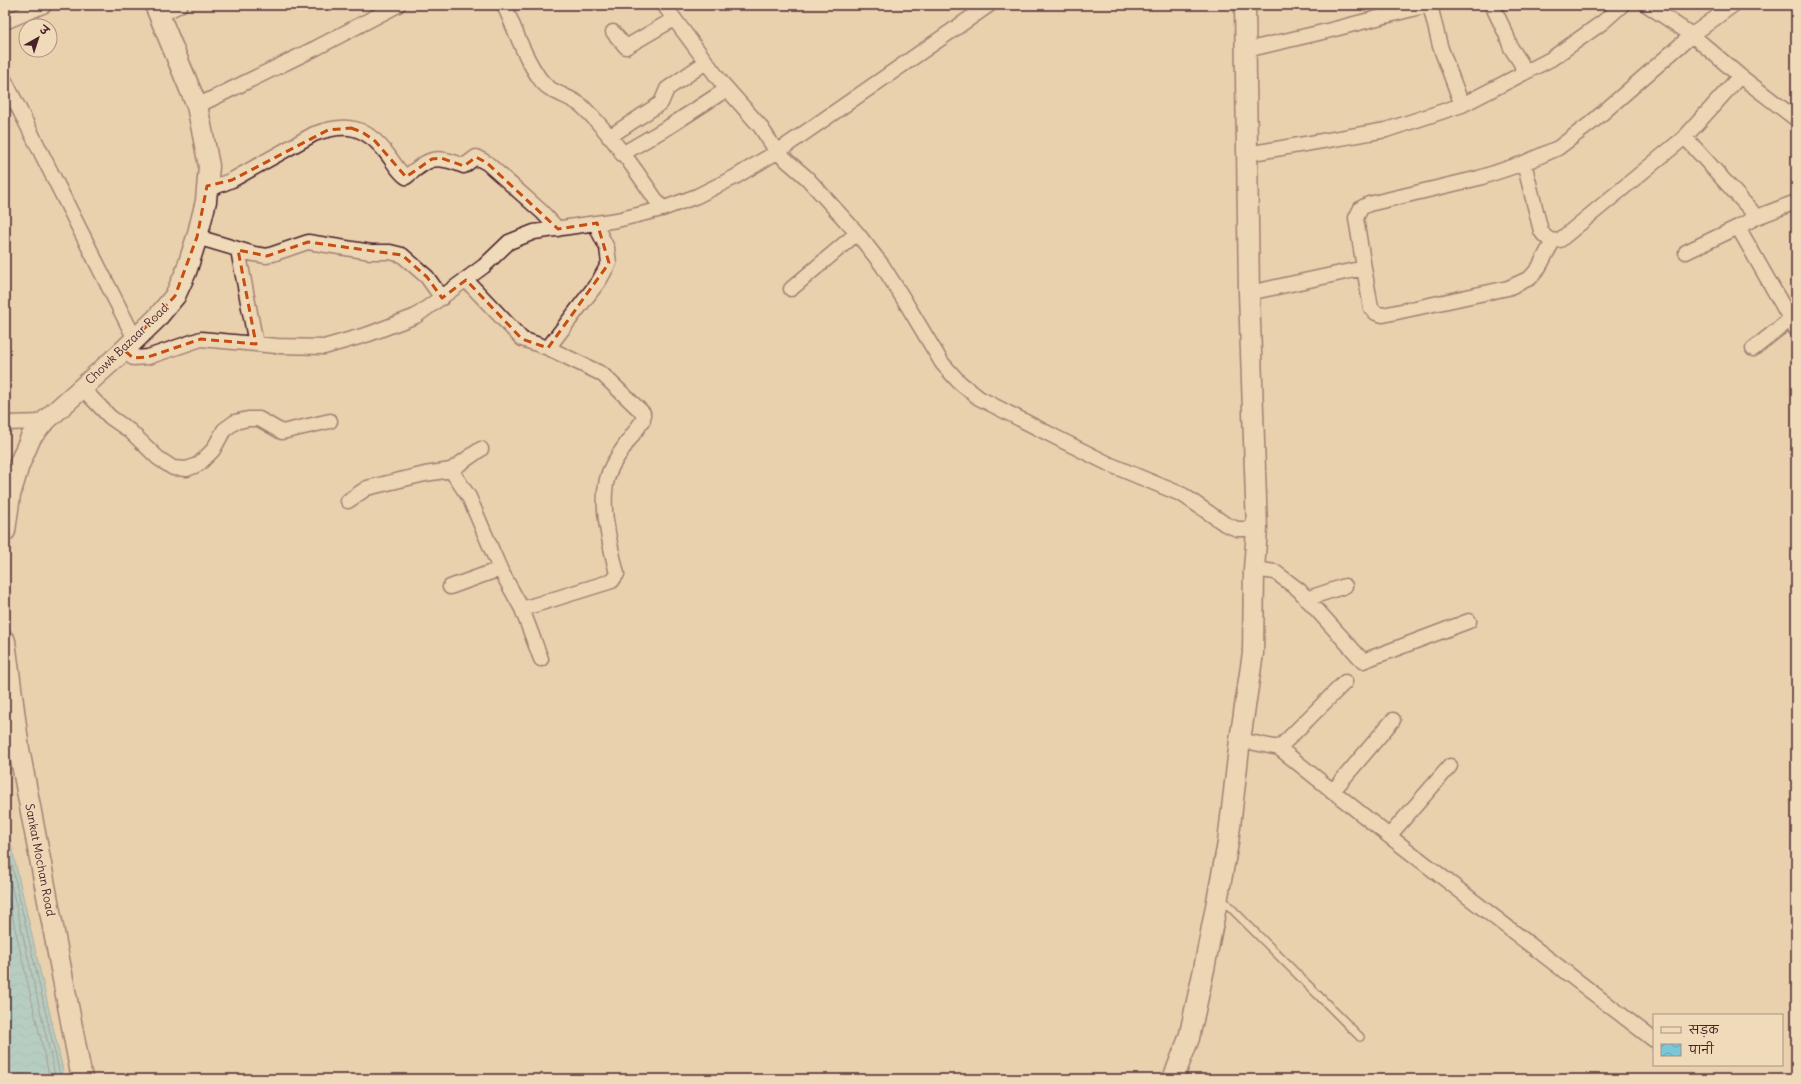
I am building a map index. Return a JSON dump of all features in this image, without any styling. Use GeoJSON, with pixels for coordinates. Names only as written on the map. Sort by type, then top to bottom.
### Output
{"type":"FeatureCollection","features":[{"type":"Feature","properties":{"kind":"main road"},"geometry":{"type":"LineString","coordinates":[[1173,1079],[1189,1038],[1228,843],[1240,740],[1253,653],[1254,569],[1257,529],[1249,293],[1245,5]]}},
{"type":"Feature","properties":{"kind":"main road","name":"Chowk Bazaar Road"},"geometry":{"type":"LineString","coordinates":[[7,494],[31,437],[44,422],[130,344],[175,296],[186,272],[197,237],[206,201],[209,166],[197,106],[158,10]]}},
{"type":"Feature","properties":{"kind":"main road"},"geometry":{"type":"LineString","coordinates":[[5,531],[7,494]]}},
{"type":"Feature","properties":{"kind":"main road","name":"Sankat Mochan Road"},"geometry":{"type":"LineString","coordinates":[[5,641],[20,749],[82,1079]]}},
{"type":"Feature","properties":{"kind":"street"},"geometry":{"type":"LineString","coordinates":[[5,22],[45,5]]}},
{"type":"Feature","properties":{"kind":"street"},"geometry":{"type":"LineString","coordinates":[[158,10],[180,5]]}},
{"type":"Feature","properties":{"kind":"street"},"geometry":{"type":"LineString","coordinates":[[197,106],[316,48],[398,5]]}},
{"type":"Feature","properties":{"kind":"street"},"geometry":{"type":"LineString","coordinates":[[504,5],[541,81],[552,91],[566,96],[582,106],[609,137],[643,181],[662,209]]}},
{"type":"Feature","properties":{"kind":"street"},"geometry":{"type":"LineString","coordinates":[[664,5],[727,89],[760,126],[777,152],[807,178],[857,233],[882,265],[942,363],[959,382],[979,398],[1111,465],[1183,495],[1225,524],[1237,529],[1257,529]]}},
{"type":"Feature","properties":{"kind":"street"},"geometry":{"type":"LineString","coordinates":[[5,81],[130,344],[134,358],[148,358],[201,339],[256,344],[324,347],[369,334],[416,316],[466,280],[509,242],[534,232],[617,220],[662,209],[697,196],[735,177],[777,152],[989,5]]}},
{"type":"Feature","properties":{"kind":"street"},"geometry":{"type":"LineString","coordinates":[[1246,50],[1429,5],[1440,46],[1462,105]]}},
{"type":"Feature","properties":{"kind":"street"},"geometry":{"type":"LineString","coordinates":[[1492,5],[1511,48],[1521,63],[1524,73]]}},
{"type":"Feature","properties":{"kind":"street"},"geometry":{"type":"LineString","coordinates":[[1247,154],[1386,130],[1462,105],[1551,59],[1603,22],[1622,5]]}},
{"type":"Feature","properties":{"kind":"street"},"geometry":{"type":"LineString","coordinates":[[1647,5],[1692,35],[1740,76],[1796,119]]}},
{"type":"Feature","properties":{"kind":"street"},"geometry":{"type":"LineString","coordinates":[[1553,241],[1538,269],[1530,278],[1508,288],[1383,315],[1376,313],[1371,308],[1356,218],[1361,208],[1369,204],[1479,178],[1524,163],[1558,148],[1591,123],[1692,35],[1733,5]]}},
{"type":"Feature","properties":{"kind":"street"},"geometry":{"type":"LineString","coordinates":[[613,32],[626,47],[674,19]]}},
{"type":"Feature","properties":{"kind":"street"},"geometry":{"type":"LineString","coordinates":[[609,137],[661,103],[667,89],[706,62]]}},
{"type":"Feature","properties":{"kind":"street"},"geometry":{"type":"LineString","coordinates":[[1524,163],[1541,231],[1546,238],[1553,241],[1560,240],[1685,137],[1740,76]]}},
{"type":"Feature","properties":{"kind":"street"},"geometry":{"type":"LineString","coordinates":[[622,154],[670,126],[727,89]]}},
{"type":"Feature","properties":{"kind":"street"},"geometry":{"type":"LineString","coordinates":[[207,186],[215,187],[232,180],[314,134],[328,130],[351,128],[362,132],[375,140],[398,171],[406,177],[432,159],[441,158],[464,166],[476,157],[487,163],[542,212],[558,229]]}},
{"type":"Feature","properties":{"kind":"street"},"geometry":{"type":"LineString","coordinates":[[1685,137],[1757,217]]}},
{"type":"Feature","properties":{"kind":"street"},"geometry":{"type":"LineString","coordinates":[[1686,252],[1757,217],[1796,202]]}},
{"type":"Feature","properties":{"kind":"street"},"geometry":{"type":"LineString","coordinates":[[548,348],[599,281],[609,263],[607,248],[599,232],[597,223]]}},
{"type":"Feature","properties":{"kind":"street"},"geometry":{"type":"LineString","coordinates":[[1738,227],[1794,321],[1753,349]]}},
{"type":"Feature","properties":{"kind":"street"},"geometry":{"type":"LineString","coordinates":[[791,289],[857,233]]}},
{"type":"Feature","properties":{"kind":"street"},"geometry":{"type":"LineString","coordinates":[[197,237],[238,250],[268,256],[308,242],[371,252],[390,252],[402,255],[427,277],[442,298]]}},
{"type":"Feature","properties":{"kind":"street"},"geometry":{"type":"LineString","coordinates":[[238,250],[256,344]]}},
{"type":"Feature","properties":{"kind":"street"},"geometry":{"type":"LineString","coordinates":[[1249,293],[1364,268]]}},
{"type":"Feature","properties":{"kind":"street"},"geometry":{"type":"LineString","coordinates":[[466,280],[522,339],[548,348],[602,374],[643,413],[643,420],[611,466],[606,485],[604,506],[617,574],[612,581],[522,609]]}},
{"type":"Feature","properties":{"kind":"street"},"geometry":{"type":"LineString","coordinates":[[82,388],[110,417],[130,431],[158,458],[173,468],[187,469],[199,464],[213,450],[224,430],[234,422],[248,419],[259,419],[282,432],[330,421]]}},
{"type":"Feature","properties":{"kind":"street"},"geometry":{"type":"LineString","coordinates":[[5,423],[44,422]]}},
{"type":"Feature","properties":{"kind":"street"},"geometry":{"type":"LineString","coordinates":[[348,501],[367,488],[417,476],[451,470],[481,448]]}},
{"type":"Feature","properties":{"kind":"street"},"geometry":{"type":"LineString","coordinates":[[451,470],[469,497],[500,569],[522,609],[541,659]]}},
{"type":"Feature","properties":{"kind":"street"},"geometry":{"type":"LineString","coordinates":[[450,587],[500,569]]}},
{"type":"Feature","properties":{"kind":"street"},"geometry":{"type":"LineString","coordinates":[[1254,569],[1275,572],[1299,590],[1363,661],[1470,621]]}},
{"type":"Feature","properties":{"kind":"street"},"geometry":{"type":"LineString","coordinates":[[1306,599],[1345,586]]}},
{"type":"Feature","properties":{"kind":"street"},"geometry":{"type":"LineString","coordinates":[[1279,748],[1345,682]]}},
{"type":"Feature","properties":{"kind":"street"},"geometry":{"type":"LineString","coordinates":[[1332,792],[1393,720]]}},
{"type":"Feature","properties":{"kind":"street"},"geometry":{"type":"LineString","coordinates":[[1240,740],[1279,748],[1332,792],[1653,1039]]}},
{"type":"Feature","properties":{"kind":"street"},"geometry":{"type":"LineString","coordinates":[[1389,836],[1450,766]]}},
{"type":"Feature","properties":{"kind":"lane"},"geometry":{"type":"LineString","coordinates":[[1218,896],[1360,1037]]}},
{"type":"Feature","properties":{"kind":"highlighted area"},"geometry":{"type":"Polygon","coordinates":[[[351,128],[362,132],[375,141],[406,177],[432,159],[441,158],[464,166],[476,157],[487,163],[558,229],[597,223],[609,263],[548,348],[522,339],[466,280],[442,298],[427,277],[402,255],[308,242],[267,256],[238,250],[256,344],[201,339],[148,357],[133,358],[124,350],[175,296],[197,237],[207,186],[232,180],[328,130],[351,128]]]}},
{"type":"Feature","properties":{"kind":"water"},"geometry":{"type":"Polygon","coordinates":[[[5,818],[65,1079],[5,1079],[5,818]]]}}]}
